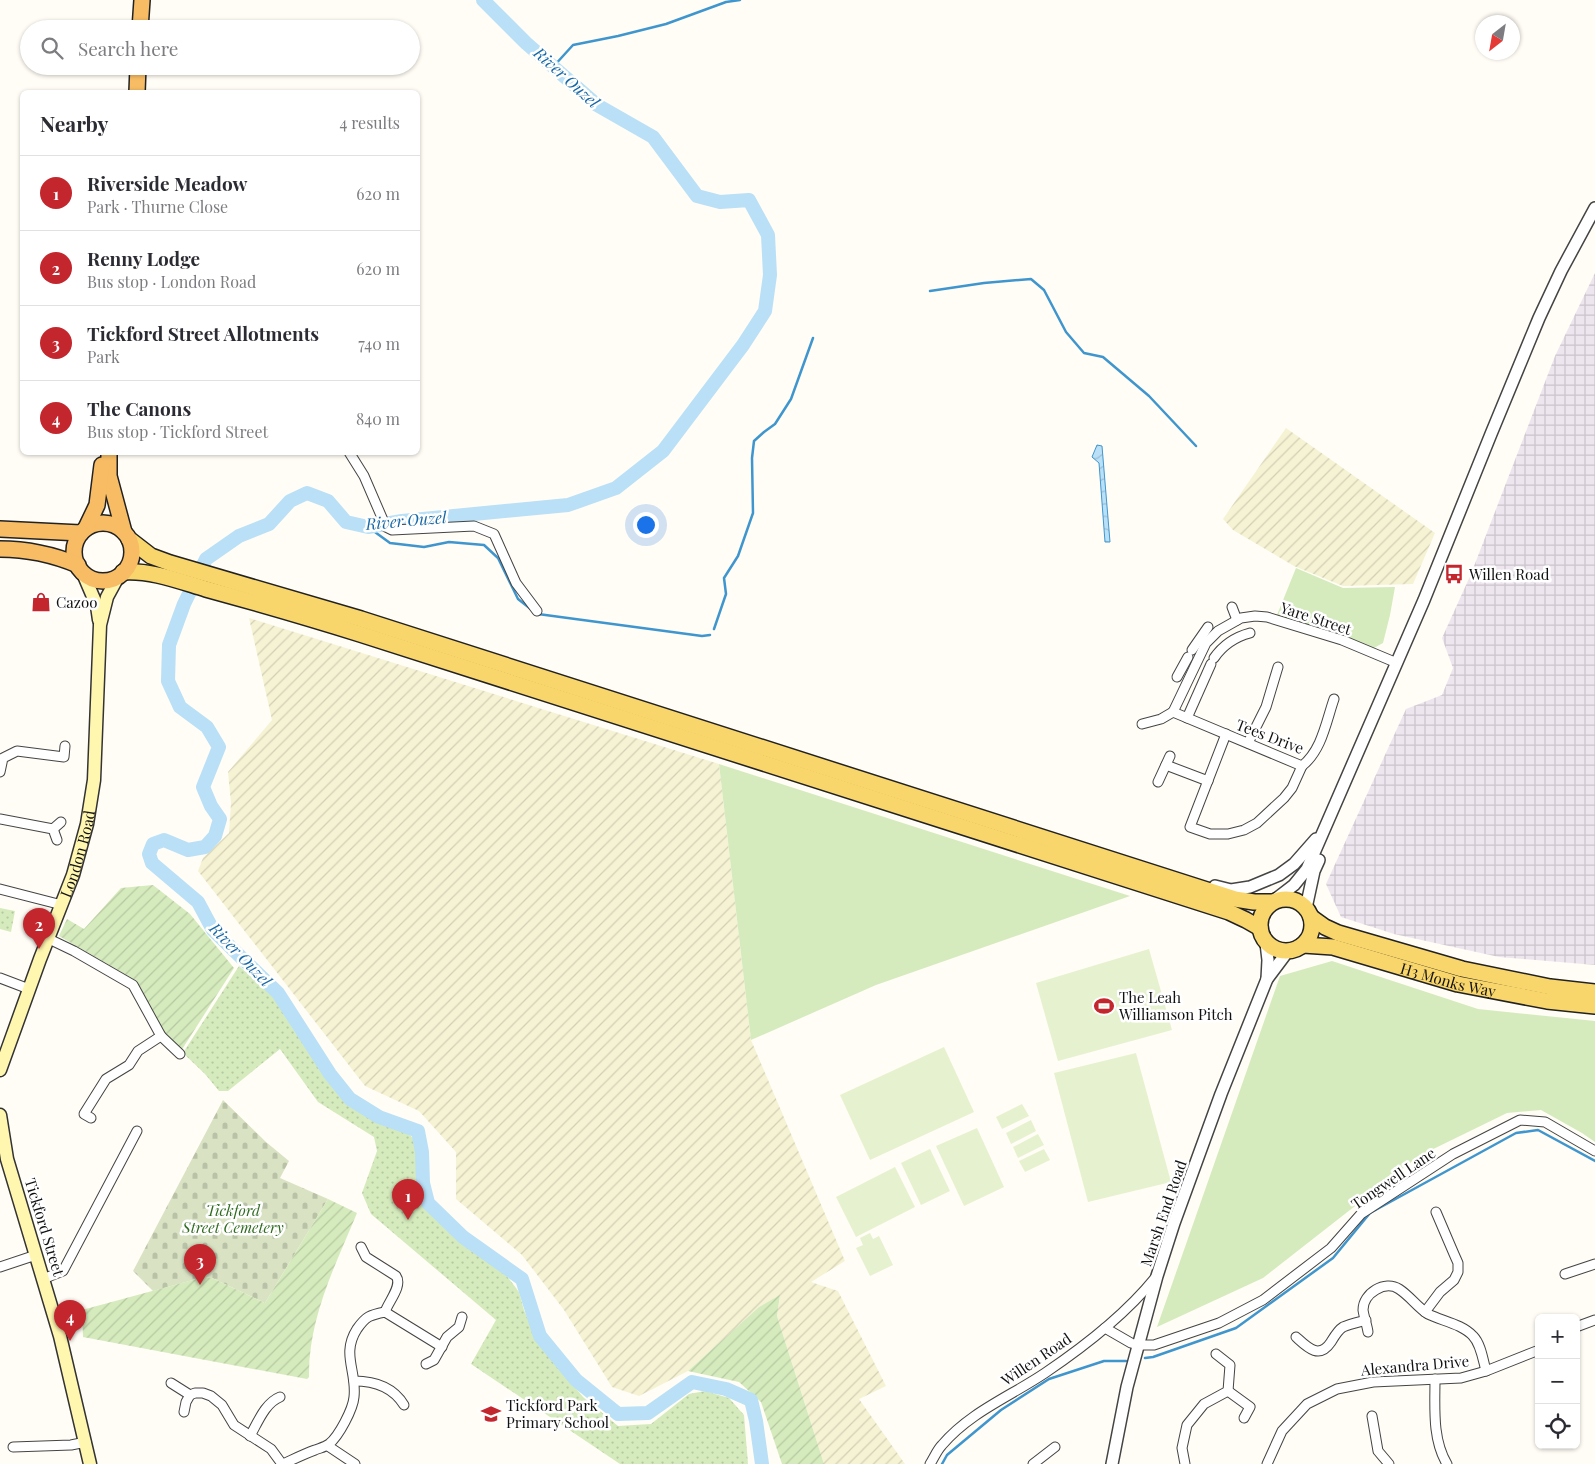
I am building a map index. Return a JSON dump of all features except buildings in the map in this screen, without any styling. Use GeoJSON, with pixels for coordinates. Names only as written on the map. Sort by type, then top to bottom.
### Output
{"type":"FeatureCollection","features":[{"type":"Feature","properties":{"kind":"highway"},"geometry":{"type":"LineString","coordinates":[[141,20],[142,0]]}},
{"type":"Feature","properties":{"kind":"highway"},"geometry":{"type":"LineString","coordinates":[[137,90],[138,75]]}},
{"type":"Feature","properties":{"kind":"highway"},"geometry":{"type":"LineString","coordinates":[[80,568],[75,556],[75,548],[77,540],[84,531],[97,504],[104,455]]}},
{"type":"Feature","properties":{"kind":"highway"},"geometry":{"type":"LineString","coordinates":[[0,549],[60,558],[80,568],[92,578],[100,580],[110,580],[121,574],[130,562],[132,551],[108,476],[108,455]]}},
{"type":"Feature","properties":{"kind":"highway"},"geometry":{"type":"LineString","coordinates":[[0,529],[84,531],[95,524],[104,523],[116,526],[126,536]]}},
{"type":"Feature","properties":{"kind":"main road"},"geometry":{"type":"LineString","coordinates":[[126,536],[168,570]]}},
{"type":"Feature","properties":{"kind":"main road","name":"London Road"},"geometry":{"type":"LineString","coordinates":[[80,568],[96,606],[100,626]]}},
{"type":"Feature","properties":{"kind":"main road"},"geometry":{"type":"LineString","coordinates":[[121,574],[168,570],[276,601],[1230,912],[1260,928]]}},
{"type":"Feature","properties":{"kind":"main road","name":"London Road"},"geometry":{"type":"LineString","coordinates":[[0,1070],[79,856],[92,801],[100,626],[107,597],[121,574]]}},
{"type":"Feature","properties":{"kind":"main road"},"geometry":{"type":"LineString","coordinates":[[276,601],[361,619],[1235,899],[1272,902]]}},
{"type":"Feature","properties":{"kind":"main road"},"geometry":{"type":"LineString","coordinates":[[1288,898],[1295,900],[1309,912],[1313,925],[1308,939],[1303,945],[1288,951],[1273,948],[1266,943],[1260,928],[1262,913],[1272,902],[1288,898]]}},
{"type":"Feature","properties":{"kind":"main road","name":"H3 Monks Way"},"geometry":{"type":"LineString","coordinates":[[1309,912],[1325,927],[1338,933],[1462,970],[1550,987],[1595,992]]}},
{"type":"Feature","properties":{"kind":"main road","name":"H3 Monks Way"},"geometry":{"type":"LineString","coordinates":[[1303,945],[1333,947],[1458,984],[1547,1001],[1595,1006]]}},
{"type":"Feature","properties":{"kind":"main road","name":"Tickford Street"},"geometry":{"type":"LineString","coordinates":[[0,1115],[7,1159],[60,1336],[90,1464]]}},
{"type":"Feature","properties":{"kind":"street"},"geometry":{"type":"LineString","coordinates":[[1272,902],[1294,885],[1307,868],[1424,600],[1520,363],[1561,271],[1595,208]]}},
{"type":"Feature","properties":{"kind":"street"},"geometry":{"type":"LineString","coordinates":[[1309,912],[1314,871],[1411,644],[1544,319],[1561,271]]}},
{"type":"Feature","properties":{"kind":"street"},"geometry":{"type":"LineString","coordinates":[[351,455],[364,476],[386,527],[392,530],[474,526],[494,534],[516,583],[537,611]]}},
{"type":"Feature","properties":{"kind":"street"},"geometry":{"type":"LineString","coordinates":[[1232,607],[1237,620]]}},
{"type":"Feature","properties":{"kind":"street","name":"Yare Street"},"geometry":{"type":"LineString","coordinates":[[1177,677],[1190,654],[1202,641],[1237,620],[1255,616],[1267,617],[1342,640],[1397,663]]}},
{"type":"Feature","properties":{"kind":"street"},"geometry":{"type":"LineString","coordinates":[[1225,626],[1233,640]]}},
{"type":"Feature","properties":{"kind":"street","name":"Yare Street"},"geometry":{"type":"LineString","coordinates":[[1173,712],[1193,670],[1208,628]]}},
{"type":"Feature","properties":{"kind":"street"},"geometry":{"type":"LineString","coordinates":[[1187,718],[1219,650],[1239,636],[1250,633]]}},
{"type":"Feature","properties":{"kind":"street"},"geometry":{"type":"LineString","coordinates":[[1183,666],[1193,670]]}},
{"type":"Feature","properties":{"kind":"street"},"geometry":{"type":"LineString","coordinates":[[1248,744],[1266,707],[1278,668]]}},
{"type":"Feature","properties":{"kind":"street","name":"Tees Drive"},"geometry":{"type":"LineString","coordinates":[[1173,712],[1302,766],[1310,760],[1317,749],[1334,699]]}},
{"type":"Feature","properties":{"kind":"street"},"geometry":{"type":"LineString","coordinates":[[1142,724],[1161,719],[1173,712]]}},
{"type":"Feature","properties":{"kind":"street"},"geometry":{"type":"LineString","coordinates":[[1226,734],[1190,827],[1210,834],[1228,834],[1244,830],[1257,822],[1284,798],[1292,788],[1302,766]]}},
{"type":"Feature","properties":{"kind":"street"},"geometry":{"type":"LineString","coordinates":[[0,772],[1,757],[18,751],[64,757],[65,746]]}},
{"type":"Feature","properties":{"kind":"street"},"geometry":{"type":"LineString","coordinates":[[1158,782],[1168,761],[1208,781]]}},
{"type":"Feature","properties":{"kind":"street"},"geometry":{"type":"LineString","coordinates":[[0,819],[52,829],[61,822]]}},
{"type":"Feature","properties":{"kind":"street"},"geometry":{"type":"LineString","coordinates":[[1167,877],[1231,890],[1250,887],[1279,875],[1294,864],[1325,828]]}},
{"type":"Feature","properties":{"kind":"street"},"geometry":{"type":"LineString","coordinates":[[52,829],[57,840]]}},
{"type":"Feature","properties":{"kind":"street"},"geometry":{"type":"LineString","coordinates":[[0,889],[62,905]]}},
{"type":"Feature","properties":{"kind":"street"},"geometry":{"type":"LineString","coordinates":[[49,940],[74,951],[133,985],[161,1036],[180,1054]]}},
{"type":"Feature","properties":{"kind":"street","name":"Marsh End Road"},"geometry":{"type":"LineString","coordinates":[[1266,943],[1268,960],[1267,979]]}},
{"type":"Feature","properties":{"kind":"street","name":"Marsh End Road"},"geometry":{"type":"LineString","coordinates":[[1112,1464],[1127,1387],[1157,1276],[1174,1223],[1221,1094],[1267,979],[1288,951]]}},
{"type":"Feature","properties":{"kind":"street"},"geometry":{"type":"LineString","coordinates":[[0,978],[29,989]]}},
{"type":"Feature","properties":{"kind":"street"},"geometry":{"type":"LineString","coordinates":[[91,1118],[84,1114],[106,1079],[129,1065],[138,1051],[161,1036]]}},
{"type":"Feature","properties":{"kind":"street","name":"Tongwell Lane"},"geometry":{"type":"LineString","coordinates":[[1138,1345],[1154,1345],[1219,1324],[1262,1300],[1331,1248],[1361,1214],[1453,1154],[1520,1120],[1545,1122],[1595,1151]]}},
{"type":"Feature","properties":{"kind":"street"},"geometry":{"type":"LineString","coordinates":[[43,1279],[63,1271],[137,1130]]}},
{"type":"Feature","properties":{"kind":"street"},"geometry":{"type":"LineString","coordinates":[[1425,1312],[1440,1292],[1454,1280],[1458,1272],[1458,1264],[1454,1254],[1440,1232],[1436,1212]]}},
{"type":"Feature","properties":{"kind":"street"},"geometry":{"type":"LineString","coordinates":[[361,1247],[366,1257],[396,1276],[399,1280],[385,1312]]}},
{"type":"Feature","properties":{"kind":"street"},"geometry":{"type":"LineString","coordinates":[[0,1267],[36,1256]]}},
{"type":"Feature","properties":{"kind":"street"},"geometry":{"type":"LineString","coordinates":[[1566,1274],[1595,1264]]}},
{"type":"Feature","properties":{"kind":"street","name":"Willen Road"},"geometry":{"type":"LineString","coordinates":[[930,1464],[941,1445],[963,1424],[1044,1374],[1105,1328],[1132,1305],[1157,1276]]}},
{"type":"Feature","properties":{"kind":"street"},"geometry":{"type":"LineString","coordinates":[[1368,1332],[1363,1309],[1368,1296],[1378,1288],[1389,1285],[1399,1289],[1417,1307],[1425,1312],[1468,1331],[1474,1336],[1486,1371]]}},
{"type":"Feature","properties":{"kind":"street"},"geometry":{"type":"LineString","coordinates":[[184,1412],[190,1395],[203,1393],[210,1396],[222,1405],[234,1425],[271,1449],[283,1464],[316,1449],[328,1446],[334,1440],[352,1407],[354,1395],[349,1347],[352,1338],[369,1315],[385,1312],[442,1346]]}},
{"type":"Feature","properties":{"kind":"street"},"geometry":{"type":"LineString","coordinates":[[426,1364],[434,1360],[447,1337],[459,1327],[462,1317]]}},
{"type":"Feature","properties":{"kind":"street"},"geometry":{"type":"LineString","coordinates":[[1296,1336],[1314,1355],[1328,1346],[1342,1327],[1366,1320]]}},
{"type":"Feature","properties":{"kind":"street"},"geometry":{"type":"LineString","coordinates":[[1580,1326],[1595,1320]]}},
{"type":"Feature","properties":{"kind":"street"},"geometry":{"type":"LineString","coordinates":[[1105,1328],[1138,1345]]}},
{"type":"Feature","properties":{"kind":"street","name":"Alexandra Drive"},"geometry":{"type":"LineString","coordinates":[[1267,1464],[1282,1431],[1307,1404],[1337,1389],[1373,1382],[1461,1378],[1486,1371],[1535,1352]]}},
{"type":"Feature","properties":{"kind":"street"},"geometry":{"type":"LineString","coordinates":[[1216,1354],[1230,1365],[1228,1391]]}},
{"type":"Feature","properties":{"kind":"street"},"geometry":{"type":"LineString","coordinates":[[1435,1379],[1435,1414],[1444,1463]]}},
{"type":"Feature","properties":{"kind":"street"},"geometry":{"type":"LineString","coordinates":[[354,1381],[376,1383],[399,1397],[404,1405]]}},
{"type":"Feature","properties":{"kind":"street"},"geometry":{"type":"LineString","coordinates":[[171,1383],[190,1395]]}},
{"type":"Feature","properties":{"kind":"street"},"geometry":{"type":"LineString","coordinates":[[1228,1391],[1250,1407],[1244,1418]]}},
{"type":"Feature","properties":{"kind":"street"},"geometry":{"type":"LineString","coordinates":[[1186,1464],[1182,1448],[1188,1425],[1204,1404],[1228,1391]]}},
{"type":"Feature","properties":{"kind":"street"},"geometry":{"type":"LineString","coordinates":[[250,1436],[269,1404],[280,1397]]}},
{"type":"Feature","properties":{"kind":"street"},"geometry":{"type":"LineString","coordinates":[[1372,1416],[1378,1451],[1388,1464]]}},
{"type":"Feature","properties":{"kind":"street"},"geometry":{"type":"LineString","coordinates":[[13,1447],[71,1445],[86,1442]]}},
{"type":"Feature","properties":{"kind":"street"},"geometry":{"type":"LineString","coordinates":[[328,1446],[352,1463]]}},
{"type":"Feature","properties":{"kind":"street"},"geometry":{"type":"LineString","coordinates":[[1033,1464],[1055,1447]]}},
{"type":"Feature","properties":{"kind":"shaded area"},"geometry":{"type":"Polygon","coordinates":[[[1595,273],[1595,965],[1499,957],[1394,934],[1341,917],[1326,884],[1406,709],[1442,695],[1453,668],[1442,638],[1471,574],[1555,356],[1595,273]]]}},
{"type":"Feature","properties":{"kind":"shaded area"},"geometry":{"type":"Polygon","coordinates":[[[1286,428],[1435,533],[1413,584],[1343,586],[1294,566],[1233,530],[1223,519],[1286,428]]]}},
{"type":"Feature","properties":{"kind":"shaded area"},"geometry":{"type":"Polygon","coordinates":[[[249,618],[719,764],[751,1040],[845,1261],[811,1282],[838,1291],[886,1386],[859,1399],[905,1464],[824,1464],[777,1316],[780,1296],[759,1307],[688,1371],[639,1396],[612,1387],[564,1310],[522,1255],[456,1199],[456,1152],[419,1111],[365,1086],[198,871],[203,858],[229,833],[231,803],[228,772],[272,720],[249,618]]]}},
{"type":"Feature","properties":{"kind":"green space"},"geometry":{"type":"Polygon","coordinates":[[[1296,568],[1343,588],[1395,587],[1383,643],[1372,649],[1277,615],[1296,568]]]}},
{"type":"Feature","properties":{"kind":"green space"},"geometry":{"type":"Polygon","coordinates":[[[719,764],[1130,896],[876,985],[751,1040],[719,764]]]}},
{"type":"Feature","properties":{"kind":"green space"},"geometry":{"type":"Polygon","coordinates":[[[153,885],[190,914],[234,968],[181,1051],[165,1034],[135,980],[59,936],[67,919],[84,929],[121,888],[153,885]]]}},
{"type":"Feature","properties":{"kind":"green space"},"geometry":{"type":"Polygon","coordinates":[[[0,908],[15,911],[11,932],[0,929],[0,908]]]}},
{"type":"Feature","properties":{"kind":"green space","name":"The Leah Williamson Pitch"},"geometry":{"type":"Polygon","coordinates":[[[1149,949],[1172,1030],[1058,1061],[1036,983],[1149,949]]]}},
{"type":"Feature","properties":{"kind":"green space"},"geometry":{"type":"Polygon","coordinates":[[[1332,961],[1478,1009],[1595,1021],[1595,1142],[1541,1110],[1507,1113],[1419,1156],[1263,1278],[1157,1327],[1280,976],[1332,961]]]}},
{"type":"Feature","properties":{"kind":"green space"},"geometry":{"type":"Polygon","coordinates":[[[239,966],[272,994],[295,1032],[343,1100],[376,1120],[408,1133],[415,1140],[420,1197],[443,1226],[506,1275],[519,1292],[524,1310],[538,1342],[583,1397],[618,1426],[651,1424],[689,1394],[705,1391],[729,1398],[744,1415],[748,1464],[620,1464],[471,1364],[496,1320],[371,1214],[362,1193],[377,1151],[374,1137],[318,1102],[280,1049],[228,1091],[219,1091],[205,1074],[183,1053],[239,966]]]}},
{"type":"Feature","properties":{"kind":"green space"},"geometry":{"type":"Polygon","coordinates":[[[944,1047],[974,1112],[870,1160],[840,1095],[944,1047]]]}},
{"type":"Feature","properties":{"kind":"green space"},"geometry":{"type":"Polygon","coordinates":[[[1136,1053],[1171,1182],[1088,1202],[1054,1073],[1136,1053]]]}},
{"type":"Feature","properties":{"kind":"green space","name":"Tickford Street Cemetery"},"geometry":{"type":"Polygon","coordinates":[[[223,1100],[266,1142],[289,1161],[280,1178],[328,1199],[265,1303],[212,1278],[204,1277],[153,1291],[133,1271],[223,1100]]]}},
{"type":"Feature","properties":{"kind":"green space"},"geometry":{"type":"Polygon","coordinates":[[[1022,1104],[1029,1116],[1002,1129],[996,1117],[1022,1104]]]}},
{"type":"Feature","properties":{"kind":"green space"},"geometry":{"type":"Polygon","coordinates":[[[1031,1120],[1036,1131],[1011,1144],[1006,1133],[1031,1120]]]}},
{"type":"Feature","properties":{"kind":"green space"},"geometry":{"type":"Polygon","coordinates":[[[977,1128],[1004,1187],[964,1206],[936,1146],[977,1128]]]}},
{"type":"Feature","properties":{"kind":"green space"},"geometry":{"type":"Polygon","coordinates":[[[1038,1134],[1044,1145],[1018,1158],[1013,1147],[1038,1134]]]}},
{"type":"Feature","properties":{"kind":"green space"},"geometry":{"type":"Polygon","coordinates":[[[930,1149],[950,1191],[921,1205],[901,1163],[930,1149]]]}},
{"type":"Feature","properties":{"kind":"green space"},"geometry":{"type":"Polygon","coordinates":[[[1044,1149],[1050,1160],[1025,1172],[1019,1161],[1044,1149]]]}},
{"type":"Feature","properties":{"kind":"green space"},"geometry":{"type":"Polygon","coordinates":[[[895,1167],[915,1207],[856,1237],[836,1197],[895,1167]]]}},
{"type":"Feature","properties":{"kind":"green space"},"geometry":{"type":"Polygon","coordinates":[[[328,1199],[357,1213],[324,1293],[313,1334],[309,1377],[307,1379],[83,1337],[82,1310],[204,1277],[212,1278],[265,1303],[328,1199]]]}},
{"type":"Feature","properties":{"kind":"green space"},"geometry":{"type":"Polygon","coordinates":[[[870,1233],[873,1239],[879,1236],[893,1265],[870,1276],[856,1248],[863,1245],[860,1238],[870,1233]]]}},
{"type":"Feature","properties":{"kind":"green space"},"geometry":{"type":"Polygon","coordinates":[[[780,1295],[777,1316],[824,1464],[782,1464],[761,1402],[739,1382],[688,1371],[759,1307],[780,1295]]]}},
{"type":"Feature","properties":{"kind":"water"},"geometry":{"type":"Polygon","coordinates":[[[1097,445],[1102,446],[1110,542],[1105,542],[1099,463],[1092,457],[1097,445]]]}},
{"type":"Feature","properties":{"kind":"waterway","name":"River Ouzel"},"geometry":{"type":"LineString","coordinates":[[483,0],[526,43],[597,105],[653,137],[697,196],[720,202],[749,200],[768,235],[770,275],[765,311],[743,345],[663,451],[616,488],[568,505],[402,521],[368,527],[346,522],[328,501],[307,493],[290,501],[269,524],[239,536],[206,559],[184,604],[169,645],[168,681],[180,707],[207,727],[219,747],[203,787],[211,806],[220,819],[215,836],[205,847],[188,850],[164,840],[153,844],[149,854],[152,863],[198,902],[213,930],[278,993],[330,1074],[350,1099],[379,1117],[418,1131],[422,1152],[423,1183],[428,1203],[463,1237],[522,1279],[540,1336],[576,1380],[618,1414],[648,1413],[692,1382],[726,1389],[751,1400],[762,1464]]}},
{"type":"Feature","properties":{"kind":"waterway"},"geometry":{"type":"LineString","coordinates":[[553,67],[573,45],[666,24],[726,2],[740,0]]}},
{"type":"Feature","properties":{"kind":"waterway"},"geometry":{"type":"LineString","coordinates":[[930,291],[984,283],[1031,279],[1044,290],[1066,332],[1084,353],[1103,357],[1149,396],[1196,446]]}},
{"type":"Feature","properties":{"kind":"waterway"},"geometry":{"type":"LineString","coordinates":[[714,629],[726,594],[724,578],[738,556],[753,513],[752,458],[754,441],[775,424],[791,399],[813,338]]}},
{"type":"Feature","properties":{"kind":"waterway"},"geometry":{"type":"LineString","coordinates":[[368,527],[390,543],[424,547],[449,542],[484,545],[498,558],[518,599],[532,610]]}},
{"type":"Feature","properties":{"kind":"waterway"},"geometry":{"type":"LineString","coordinates":[[538,614],[702,636],[710,635]]}},
{"type":"Feature","properties":{"kind":"waterway"},"geometry":{"type":"LineString","coordinates":[[1145,1358],[1153,1357],[1236,1328],[1333,1258],[1370,1213],[1516,1133],[1538,1130],[1595,1161]]}},
{"type":"Feature","properties":{"kind":"waterway"},"geometry":{"type":"LineString","coordinates":[[942,1464],[947,1455],[1001,1410],[1049,1379],[1104,1361],[1126,1361]]}},
{"type":"Feature","properties":{"kind":"place","name":"Willen Road"},"geometry":{"type":"Point","coordinates":[1454,574]}},
{"type":"Feature","properties":{"kind":"place","name":"Cazoo"},"geometry":{"type":"Point","coordinates":[41,602]}},
{"type":"Feature","properties":{"kind":"place","name":"Renny Lodge"},"geometry":{"type":"Point","coordinates":[39,949]}},
{"type":"Feature","properties":{"kind":"place","name":"The Leah Williamson Pitch"},"geometry":{"type":"Point","coordinates":[1104,1006]}},
{"type":"Feature","properties":{"kind":"place","name":"Riverside Meadow"},"geometry":{"type":"Point","coordinates":[408,1220]}},
{"type":"Feature","properties":{"kind":"place","name":"Tickford Street Allotments"},"geometry":{"type":"Point","coordinates":[200,1285]}},
{"type":"Feature","properties":{"kind":"place","name":"The Canons"},"geometry":{"type":"Point","coordinates":[70,1341]}},
{"type":"Feature","properties":{"kind":"place","name":"Tickford Park Primary School"},"geometry":{"type":"Point","coordinates":[491,1414]}}]}
